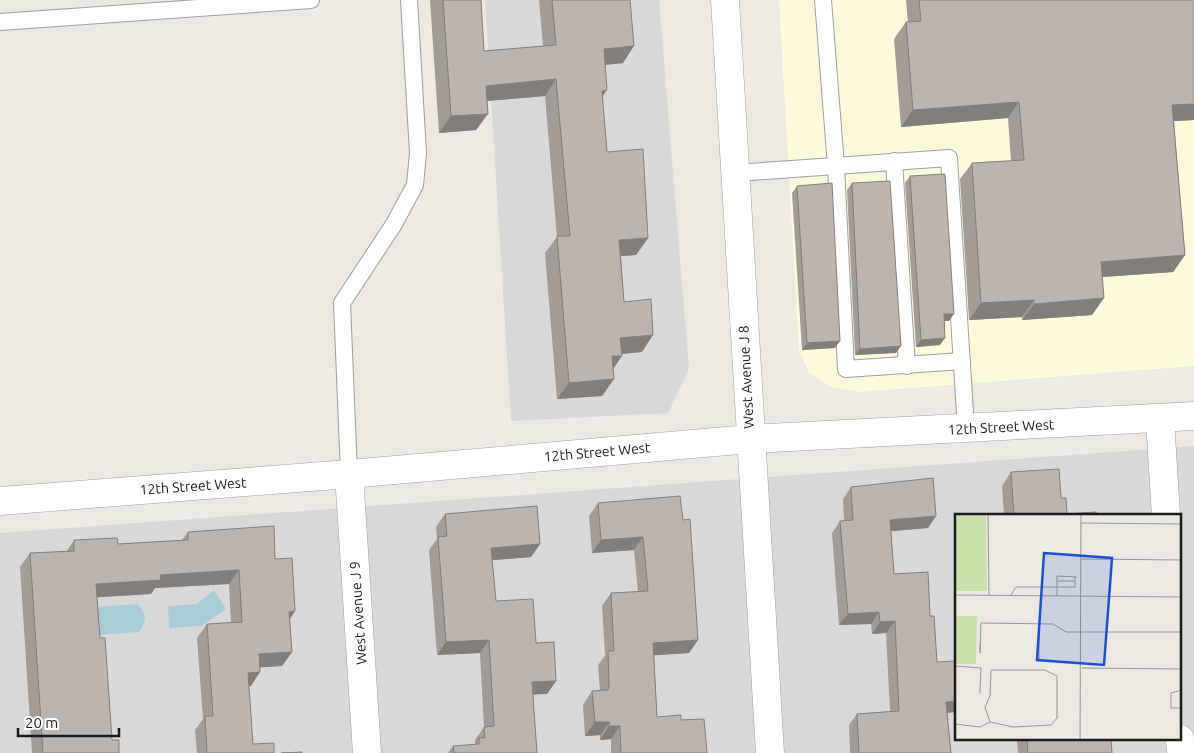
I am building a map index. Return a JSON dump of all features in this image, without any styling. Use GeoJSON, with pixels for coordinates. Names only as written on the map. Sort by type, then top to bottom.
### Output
{"type":"FeatureCollection","features":[{"type":"Feature","properties":{"kind":"street","name":"West Avenue J 8"},"geometry":{"type":"LineString","coordinates":[[725,0],[770,753]]}},
{"type":"Feature","properties":{"kind":"street","name":"12th Street West"},"geometry":{"type":"LineString","coordinates":[[0,500],[349,474],[750,439],[1194,416]]}},
{"type":"Feature","properties":{"kind":"street"},"geometry":{"type":"LineString","coordinates":[[1160,419],[1166,514]]}},
{"type":"Feature","properties":{"kind":"street","name":"West Avenue J 9"},"geometry":{"type":"LineString","coordinates":[[349,474],[367,753]]}},
{"type":"Feature","properties":{"kind":"street"},"geometry":{"type":"LineString","coordinates":[[1180,740],[1181,753]]}},
{"type":"Feature","properties":{"kind":"lane"},"geometry":{"type":"LineString","coordinates":[[0,22],[311,0]]}},
{"type":"Feature","properties":{"kind":"lane"},"geometry":{"type":"LineString","coordinates":[[349,474],[342,303],[394,224],[416,185],[418,153],[409,0]]}},
{"type":"Feature","properties":{"kind":"lane"},"geometry":{"type":"LineString","coordinates":[[823,0],[836,166],[846,369],[962,361]]}},
{"type":"Feature","properties":{"kind":"lane"},"geometry":{"type":"LineString","coordinates":[[735,173],[949,158],[966,429]]}},
{"type":"Feature","properties":{"kind":"lane"},"geometry":{"type":"LineString","coordinates":[[894,162],[907,366]]}},
{"type":"Feature","properties":{"kind":"shaded area"},"geometry":{"type":"Polygon","coordinates":[[[485,0],[659,0],[689,369],[668,413],[511,421],[485,0]]]}},
{"type":"Feature","properties":{"kind":"shaded area"},"geometry":{"type":"Polygon","coordinates":[[[779,0],[1194,0],[1194,366],[859,392],[831,387],[809,373],[799,350],[779,0]]]}},
{"type":"Feature","properties":{"kind":"shaded area"},"geometry":{"type":"Polygon","coordinates":[[[1194,446],[1194,753],[0,753],[0,533],[1194,446]]]}},
{"type":"Feature","properties":{"kind":"water"},"geometry":{"type":"Polygon","coordinates":[[[214,590],[226,609],[201,626],[169,628],[168,606],[197,604],[214,590]]]}},
{"type":"Feature","properties":{"kind":"water"},"geometry":{"type":"Polygon","coordinates":[[[138,604],[145,618],[139,632],[97,635],[95,607],[138,604]]]}},
{"type":"Feature","properties":{"kind":"building"},"geometry":{"type":"Polygon","coordinates":[[[443,0],[481,0],[484,51],[556,45],[552,0],[630,0],[634,46],[604,49],[607,90],[602,91],[607,152],[643,149],[648,238],[619,240],[624,302],[651,299],[653,335],[620,338],[622,356],[612,356],[614,379],[569,383],[557,236],[570,236],[556,79],[486,86],[488,114],[451,116],[443,0]]]}},
{"type":"Feature","properties":{"kind":"building"},"geometry":{"type":"Polygon","coordinates":[[[919,0],[1194,0],[1194,104],[1172,105],[1185,255],[1101,262],[1104,298],[1034,304],[1034,300],[981,303],[972,163],[1024,160],[1019,102],[913,110],[906,22],[921,21],[919,0]]]}},
{"type":"Feature","properties":{"kind":"building"},"geometry":{"type":"Polygon","coordinates":[[[945,174],[954,314],[944,314],[945,338],[921,340],[910,176],[945,174]]]}},
{"type":"Feature","properties":{"kind":"building"},"geometry":{"type":"Polygon","coordinates":[[[890,181],[901,346],[860,349],[852,183],[890,181]]]}},
{"type":"Feature","properties":{"kind":"building"},"geometry":{"type":"Polygon","coordinates":[[[832,183],[840,341],[807,343],[797,186],[832,183]]]}},
{"type":"Feature","properties":{"kind":"building"},"geometry":{"type":"Polygon","coordinates":[[[1059,469],[1061,498],[1066,498],[1067,514],[1014,514],[1011,472],[1059,469]]]}},
{"type":"Feature","properties":{"kind":"building"},"geometry":{"type":"Polygon","coordinates":[[[933,478],[936,516],[890,520],[894,574],[928,572],[930,616],[934,616],[937,662],[955,661],[955,701],[946,702],[951,753],[859,753],[857,714],[899,711],[895,621],[880,622],[879,612],[848,614],[840,521],[853,520],[851,487],[933,478]]]}},
{"type":"Feature","properties":{"kind":"building"},"geometry":{"type":"Polygon","coordinates":[[[680,496],[683,520],[690,519],[698,640],[653,643],[657,717],[681,715],[681,720],[704,719],[707,753],[621,753],[620,726],[609,726],[610,722],[595,722],[592,691],[608,690],[609,687],[608,651],[614,651],[611,593],[648,591],[643,537],[601,540],[598,503],[680,496]]]}},
{"type":"Feature","properties":{"kind":"building"},"geometry":{"type":"Polygon","coordinates":[[[537,506],[540,544],[491,548],[496,601],[533,599],[536,643],[554,642],[556,681],[532,682],[537,753],[454,753],[453,746],[479,744],[479,738],[485,738],[484,727],[494,726],[489,640],[446,642],[438,537],[447,536],[445,514],[537,506]]]}},
{"type":"Feature","properties":{"kind":"building"},"geometry":{"type":"Polygon","coordinates":[[[1096,512],[1096,514],[1067,514],[1096,512]]]}},
{"type":"Feature","properties":{"kind":"building"},"geometry":{"type":"Polygon","coordinates":[[[274,526],[275,559],[292,558],[295,611],[289,612],[292,652],[259,654],[260,672],[248,673],[253,744],[274,743],[274,753],[207,753],[205,716],[213,716],[207,624],[242,622],[239,570],[160,575],[161,580],[96,584],[100,638],[105,638],[112,740],[119,740],[119,753],[43,753],[30,553],[74,551],[74,540],[117,538],[118,544],[188,540],[188,532],[274,526]]]}},
{"type":"Feature","properties":{"kind":"building"},"geometry":{"type":"Polygon","coordinates":[[[1027,740],[1111,740],[1112,753],[1028,753],[1027,740]]]}}]}
